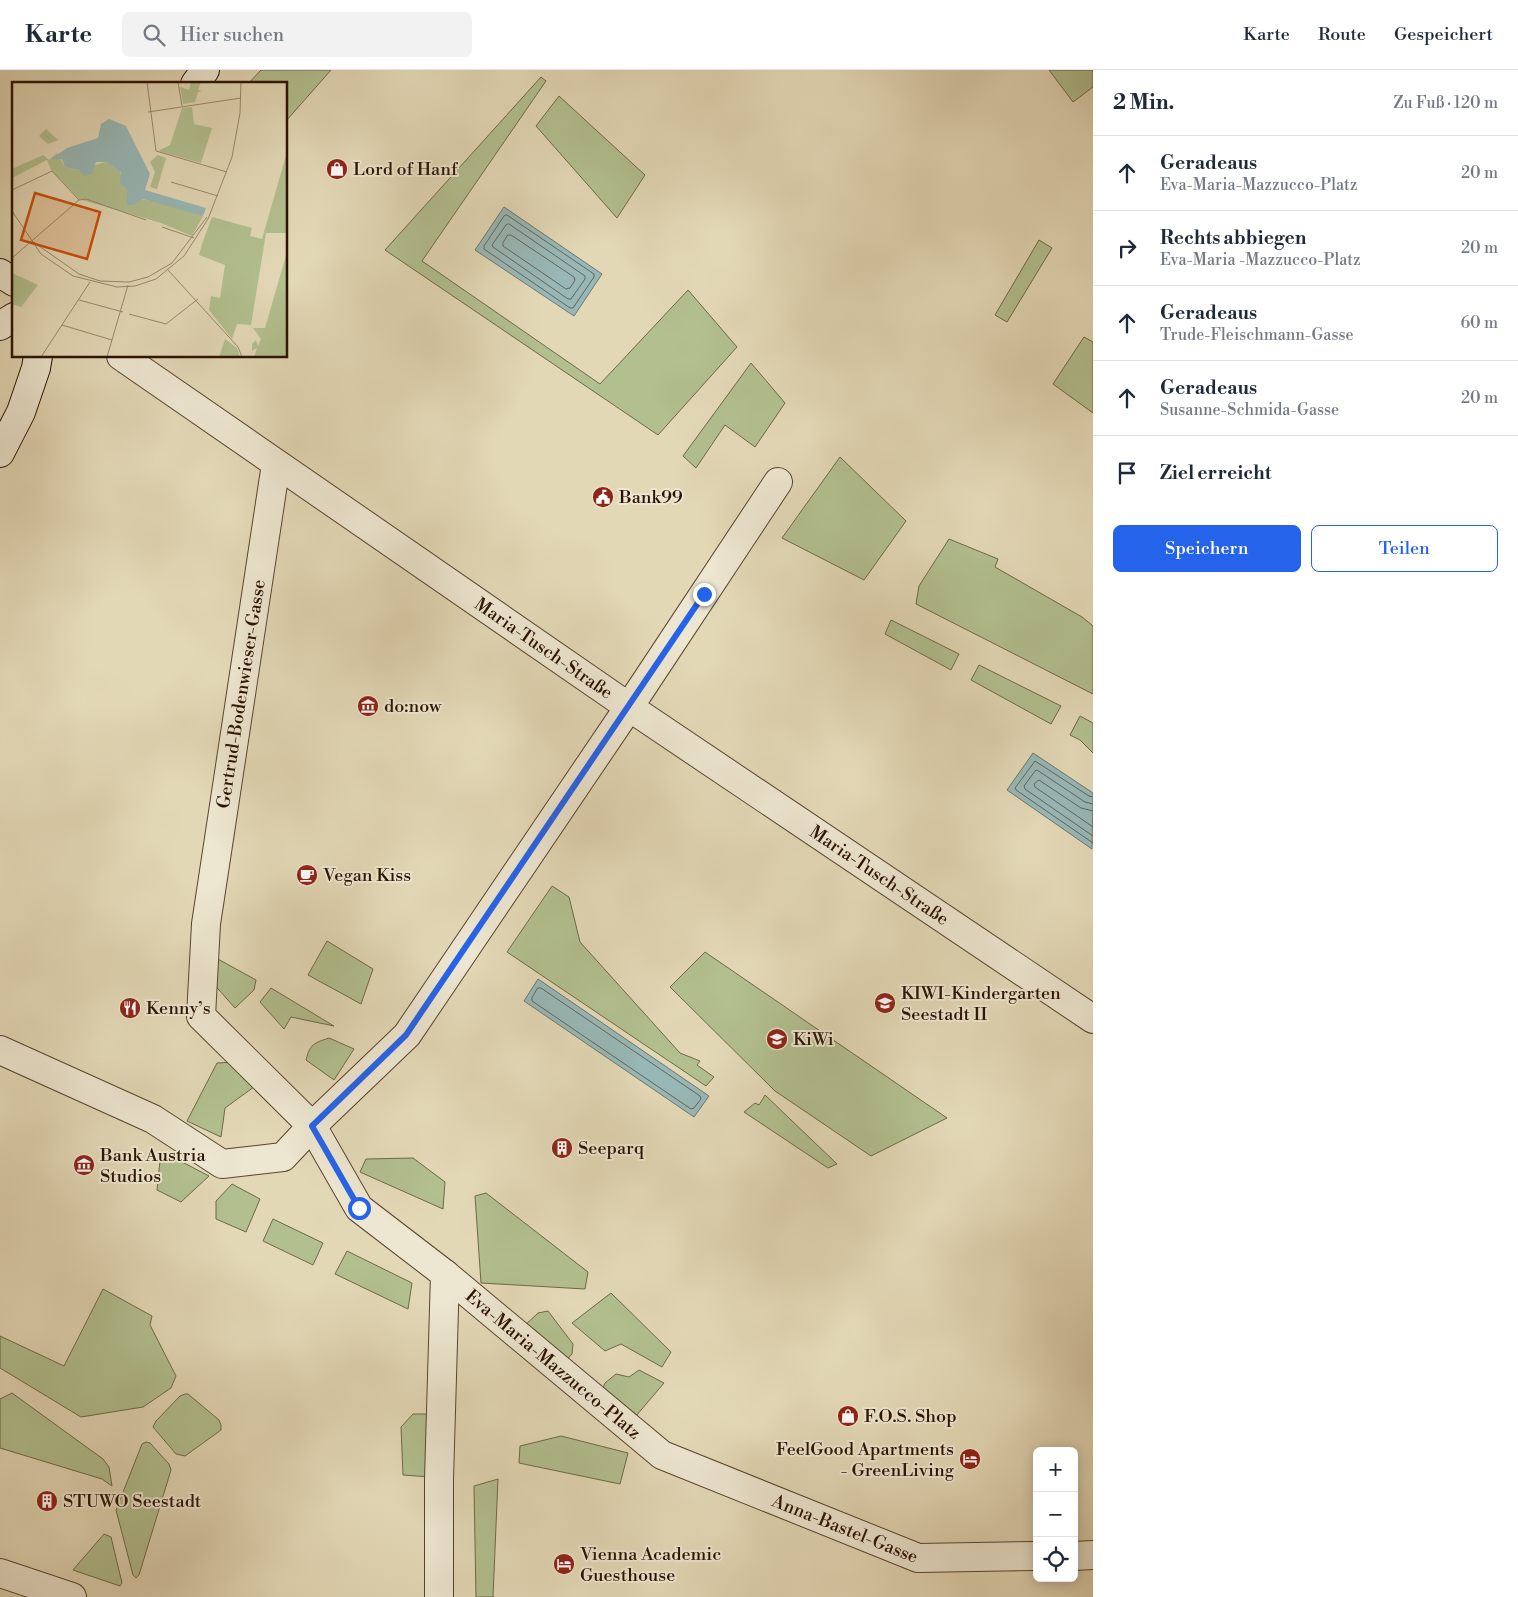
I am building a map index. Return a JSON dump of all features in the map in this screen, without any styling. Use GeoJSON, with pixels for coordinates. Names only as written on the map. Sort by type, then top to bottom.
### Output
{"type":"FeatureCollection","features":[{"type":"Feature","properties":{"kind":"street"},"geometry":{"type":"LineString","coordinates":[[196,82],[205,70]]}},
{"type":"Feature","properties":{"kind":"street"},"geometry":{"type":"LineString","coordinates":[[0,273],[12,281]]}},
{"type":"Feature","properties":{"kind":"street"},"geometry":{"type":"LineString","coordinates":[[0,326],[12,318]]}},
{"type":"Feature","properties":{"kind":"street"},"geometry":{"type":"LineString","coordinates":[[0,453],[21,412],[38,358]]}},
{"type":"Feature","properties":{"kind":"street","name":"Maria-Tusch-Straße"},"geometry":{"type":"LineString","coordinates":[[125,358],[629,708],[1093,1019]]}},
{"type":"Feature","properties":{"kind":"street","name":"Gertrud-Bodenwieser-Gasse"},"geometry":{"type":"LineString","coordinates":[[206,924],[276,464]]}},
{"type":"Feature","properties":{"kind":"street"},"geometry":{"type":"LineString","coordinates":[[0,1050],[153,1119],[222,1164],[283,1157],[312,1126],[406,1035],[629,708],[778,482]]}},
{"type":"Feature","properties":{"kind":"street","name":"Eva-Maria-Mazzucco-Platz"},"geometry":{"type":"LineString","coordinates":[[206,924],[201,1016],[312,1126],[359,1208],[445,1274],[662,1455]]}},
{"type":"Feature","properties":{"kind":"street","name":"Eva-Maria-Mazzucco-Platz"},"geometry":{"type":"LineString","coordinates":[[439,1597],[439,1479],[445,1274]]}},
{"type":"Feature","properties":{"kind":"street","name":"Anna-Bastel-Gasse"},"geometry":{"type":"LineString","coordinates":[[662,1455],[918,1558],[1033,1556]]}},
{"type":"Feature","properties":{"kind":"street"},"geometry":{"type":"LineString","coordinates":[[1078,1556],[1093,1555]]}},
{"type":"Feature","properties":{"kind":"street"},"geometry":{"type":"LineString","coordinates":[[0,1573],[72,1597]]}},
{"type":"Feature","properties":{"kind":"green space"},"geometry":{"type":"Polygon","coordinates":[[[261,70],[331,70],[288,119],[288,82],[250,82],[261,70]]]}},
{"type":"Feature","properties":{"kind":"green space"},"geometry":{"type":"Polygon","coordinates":[[[1049,70],[1093,70],[1093,87],[1073,102],[1049,70]]]}},
{"type":"Feature","properties":{"kind":"green space"},"geometry":{"type":"Polygon","coordinates":[[[541,77],[546,81],[422,261],[600,384],[688,290],[737,347],[658,435],[385,250],[541,77]]]}},
{"type":"Feature","properties":{"kind":"green space"},"geometry":{"type":"Polygon","coordinates":[[[559,96],[645,175],[617,218],[536,126],[559,96]]]}},
{"type":"Feature","properties":{"kind":"green space"},"geometry":{"type":"Polygon","coordinates":[[[1039,240],[1052,248],[1007,322],[995,315],[1039,240]]]}},
{"type":"Feature","properties":{"kind":"green space"},"geometry":{"type":"Polygon","coordinates":[[[1084,337],[1093,342],[1093,413],[1053,384],[1084,337]]]}},
{"type":"Feature","properties":{"kind":"green space"},"geometry":{"type":"Polygon","coordinates":[[[751,363],[785,403],[755,447],[725,425],[696,468],[683,456],[751,363]]]}},
{"type":"Feature","properties":{"kind":"green space"},"geometry":{"type":"Polygon","coordinates":[[[840,457],[906,521],[864,580],[782,538],[840,457]]]}},
{"type":"Feature","properties":{"kind":"green space"},"geometry":{"type":"Polygon","coordinates":[[[949,539],[998,559],[995,567],[1082,617],[1093,626],[1093,694],[916,604],[919,586],[949,539]]]}},
{"type":"Feature","properties":{"kind":"green space"},"geometry":{"type":"Polygon","coordinates":[[[891,620],[959,654],[951,670],[885,634],[891,620]]]}},
{"type":"Feature","properties":{"kind":"green space"},"geometry":{"type":"Polygon","coordinates":[[[979,665],[1061,706],[1051,724],[971,680],[979,665]]]}},
{"type":"Feature","properties":{"kind":"green space"},"geometry":{"type":"Polygon","coordinates":[[[1080,716],[1093,723],[1093,753],[1080,740],[1070,735],[1080,716]]]}},
{"type":"Feature","properties":{"kind":"green space"},"geometry":{"type":"Polygon","coordinates":[[[552,886],[569,897],[580,942],[680,1053],[700,1061],[697,1065],[714,1077],[706,1086],[507,952],[552,886]]]}},
{"type":"Feature","properties":{"kind":"green space"},"geometry":{"type":"Polygon","coordinates":[[[327,941],[373,969],[361,1004],[308,975],[327,941]]]}},
{"type":"Feature","properties":{"kind":"green space","name":"KiWi"},"geometry":{"type":"Polygon","coordinates":[[[705,952],[947,1118],[871,1156],[775,1091],[670,987],[705,952]]]}},
{"type":"Feature","properties":{"kind":"green space"},"geometry":{"type":"Polygon","coordinates":[[[216,958],[256,980],[254,990],[235,1008],[211,981],[216,958]]]}},
{"type":"Feature","properties":{"kind":"green space"},"geometry":{"type":"Polygon","coordinates":[[[271,988],[334,1026],[291,1017],[284,1029],[260,1002],[271,988]]]}},
{"type":"Feature","properties":{"kind":"green space"},"geometry":{"type":"Polygon","coordinates":[[[329,1038],[354,1049],[334,1080],[306,1060],[313,1045],[329,1038]]]}},
{"type":"Feature","properties":{"kind":"green space"},"geometry":{"type":"Polygon","coordinates":[[[236,1062],[258,1084],[225,1108],[221,1137],[187,1121],[217,1063],[236,1062]]]}},
{"type":"Feature","properties":{"kind":"green space"},"geometry":{"type":"Polygon","coordinates":[[[765,1095],[837,1164],[828,1168],[744,1112],[755,1103],[759,1105],[765,1095]]]}},
{"type":"Feature","properties":{"kind":"green space"},"geometry":{"type":"Polygon","coordinates":[[[161,1151],[209,1176],[181,1202],[157,1190],[161,1151]]]}},
{"type":"Feature","properties":{"kind":"green space"},"geometry":{"type":"Polygon","coordinates":[[[413,1158],[445,1182],[443,1209],[360,1172],[366,1159],[413,1158]]]}},
{"type":"Feature","properties":{"kind":"green space"},"geometry":{"type":"Polygon","coordinates":[[[232,1184],[260,1199],[246,1232],[216,1219],[216,1201],[232,1184]]]}},
{"type":"Feature","properties":{"kind":"green space"},"geometry":{"type":"Polygon","coordinates":[[[486,1193],[588,1272],[585,1289],[481,1283],[475,1196],[486,1193]]]}},
{"type":"Feature","properties":{"kind":"green space"},"geometry":{"type":"Polygon","coordinates":[[[273,1219],[323,1243],[313,1265],[263,1241],[273,1219]]]}},
{"type":"Feature","properties":{"kind":"green space"},"geometry":{"type":"Polygon","coordinates":[[[347,1251],[412,1283],[408,1309],[335,1274],[347,1251]]]}},
{"type":"Feature","properties":{"kind":"green space"},"geometry":{"type":"Polygon","coordinates":[[[103,1289],[152,1316],[150,1325],[176,1376],[171,1388],[143,1407],[81,1417],[0,1368],[0,1336],[64,1366],[103,1289]]]}},
{"type":"Feature","properties":{"kind":"green space"},"geometry":{"type":"Polygon","coordinates":[[[611,1293],[671,1352],[662,1367],[621,1344],[605,1351],[572,1323],[611,1293]]]}},
{"type":"Feature","properties":{"kind":"green space"},"geometry":{"type":"Polygon","coordinates":[[[548,1311],[573,1344],[572,1354],[559,1368],[522,1328],[538,1313],[548,1311]]]}},
{"type":"Feature","properties":{"kind":"green space"},"geometry":{"type":"Polygon","coordinates":[[[639,1370],[664,1383],[636,1416],[597,1402],[605,1383],[616,1374],[629,1377],[639,1370]]]}},
{"type":"Feature","properties":{"kind":"green space"},"geometry":{"type":"Polygon","coordinates":[[[12,1393],[103,1459],[109,1467],[112,1486],[102,1479],[0,1448],[0,1399],[12,1393]]]}},
{"type":"Feature","properties":{"kind":"green space"},"geometry":{"type":"Polygon","coordinates":[[[188,1394],[219,1420],[221,1430],[185,1456],[176,1454],[153,1427],[156,1421],[180,1396],[188,1394]]]}},
{"type":"Feature","properties":{"kind":"green space"},"geometry":{"type":"Polygon","coordinates":[[[413,1414],[435,1414],[431,1477],[403,1475],[401,1427],[413,1414]]]}},
{"type":"Feature","properties":{"kind":"green space"},"geometry":{"type":"Polygon","coordinates":[[[561,1436],[628,1453],[620,1484],[519,1463],[520,1446],[561,1436]]]}},
{"type":"Feature","properties":{"kind":"green space"},"geometry":{"type":"Polygon","coordinates":[[[150,1443],[169,1464],[171,1470],[139,1575],[136,1578],[133,1575],[116,1510],[142,1444],[150,1443]]]}},
{"type":"Feature","properties":{"kind":"green space"},"geometry":{"type":"Polygon","coordinates":[[[498,1479],[493,1597],[476,1597],[474,1486],[498,1479]]]}},
{"type":"Feature","properties":{"kind":"green space"},"geometry":{"type":"Polygon","coordinates":[[[104,1534],[111,1537],[122,1583],[120,1586],[73,1570],[104,1534]]]}},
{"type":"Feature","properties":{"kind":"water"},"geometry":{"type":"Polygon","coordinates":[[[504,207],[602,274],[574,316],[475,250],[504,207]]]}},
{"type":"Feature","properties":{"kind":"water"},"geometry":{"type":"Polygon","coordinates":[[[1033,753],[1093,793],[1092,849],[1007,790],[1033,753]]]}},
{"type":"Feature","properties":{"kind":"water"},"geometry":{"type":"Polygon","coordinates":[[[538,979],[709,1096],[694,1117],[524,1001],[538,979]]]}},
{"type":"Feature","properties":{"kind":"place","name":"Lord of Hanf"},"geometry":{"type":"Point","coordinates":[337,169]}},
{"type":"Feature","properties":{"kind":"place","name":"Bank99"},"geometry":{"type":"Point","coordinates":[603,497]}},
{"type":"Feature","properties":{"kind":"place","name":"do:now"},"geometry":{"type":"Point","coordinates":[368,706]}},
{"type":"Feature","properties":{"kind":"place","name":"Vegan Kiss"},"geometry":{"type":"Point","coordinates":[307,875]}},
{"type":"Feature","properties":{"kind":"place","name":"KIWI-Kindergarten Seestadt II"},"geometry":{"type":"Point","coordinates":[885,1003]}},
{"type":"Feature","properties":{"kind":"place","name":"Kenny’s"},"geometry":{"type":"Point","coordinates":[130,1008]}},
{"type":"Feature","properties":{"kind":"place","name":"KiWi"},"geometry":{"type":"Point","coordinates":[777,1039]}},
{"type":"Feature","properties":{"kind":"place","name":"Seeparq"},"geometry":{"type":"Point","coordinates":[562,1148]}},
{"type":"Feature","properties":{"kind":"place","name":"Bank Austria Studios"},"geometry":{"type":"Point","coordinates":[84,1165]}},
{"type":"Feature","properties":{"kind":"place","name":"F.O.S. Shop"},"geometry":{"type":"Point","coordinates":[848,1416]}},
{"type":"Feature","properties":{"kind":"place","name":"FeelGood Apartments - GreenLiving"},"geometry":{"type":"Point","coordinates":[970,1459]}},
{"type":"Feature","properties":{"kind":"place","name":"STUWO Seestadt"},"geometry":{"type":"Point","coordinates":[47,1501]}},
{"type":"Feature","properties":{"kind":"place","name":"Vienna Academic Guesthouse"},"geometry":{"type":"Point","coordinates":[564,1564]}},
{"type":"Feature","properties":{"kind":"route"},"geometry":{"type":"LineString","coordinates":[[359,1208],[312,1126],[406,1035],[629,708],[704,594]]}}]}
